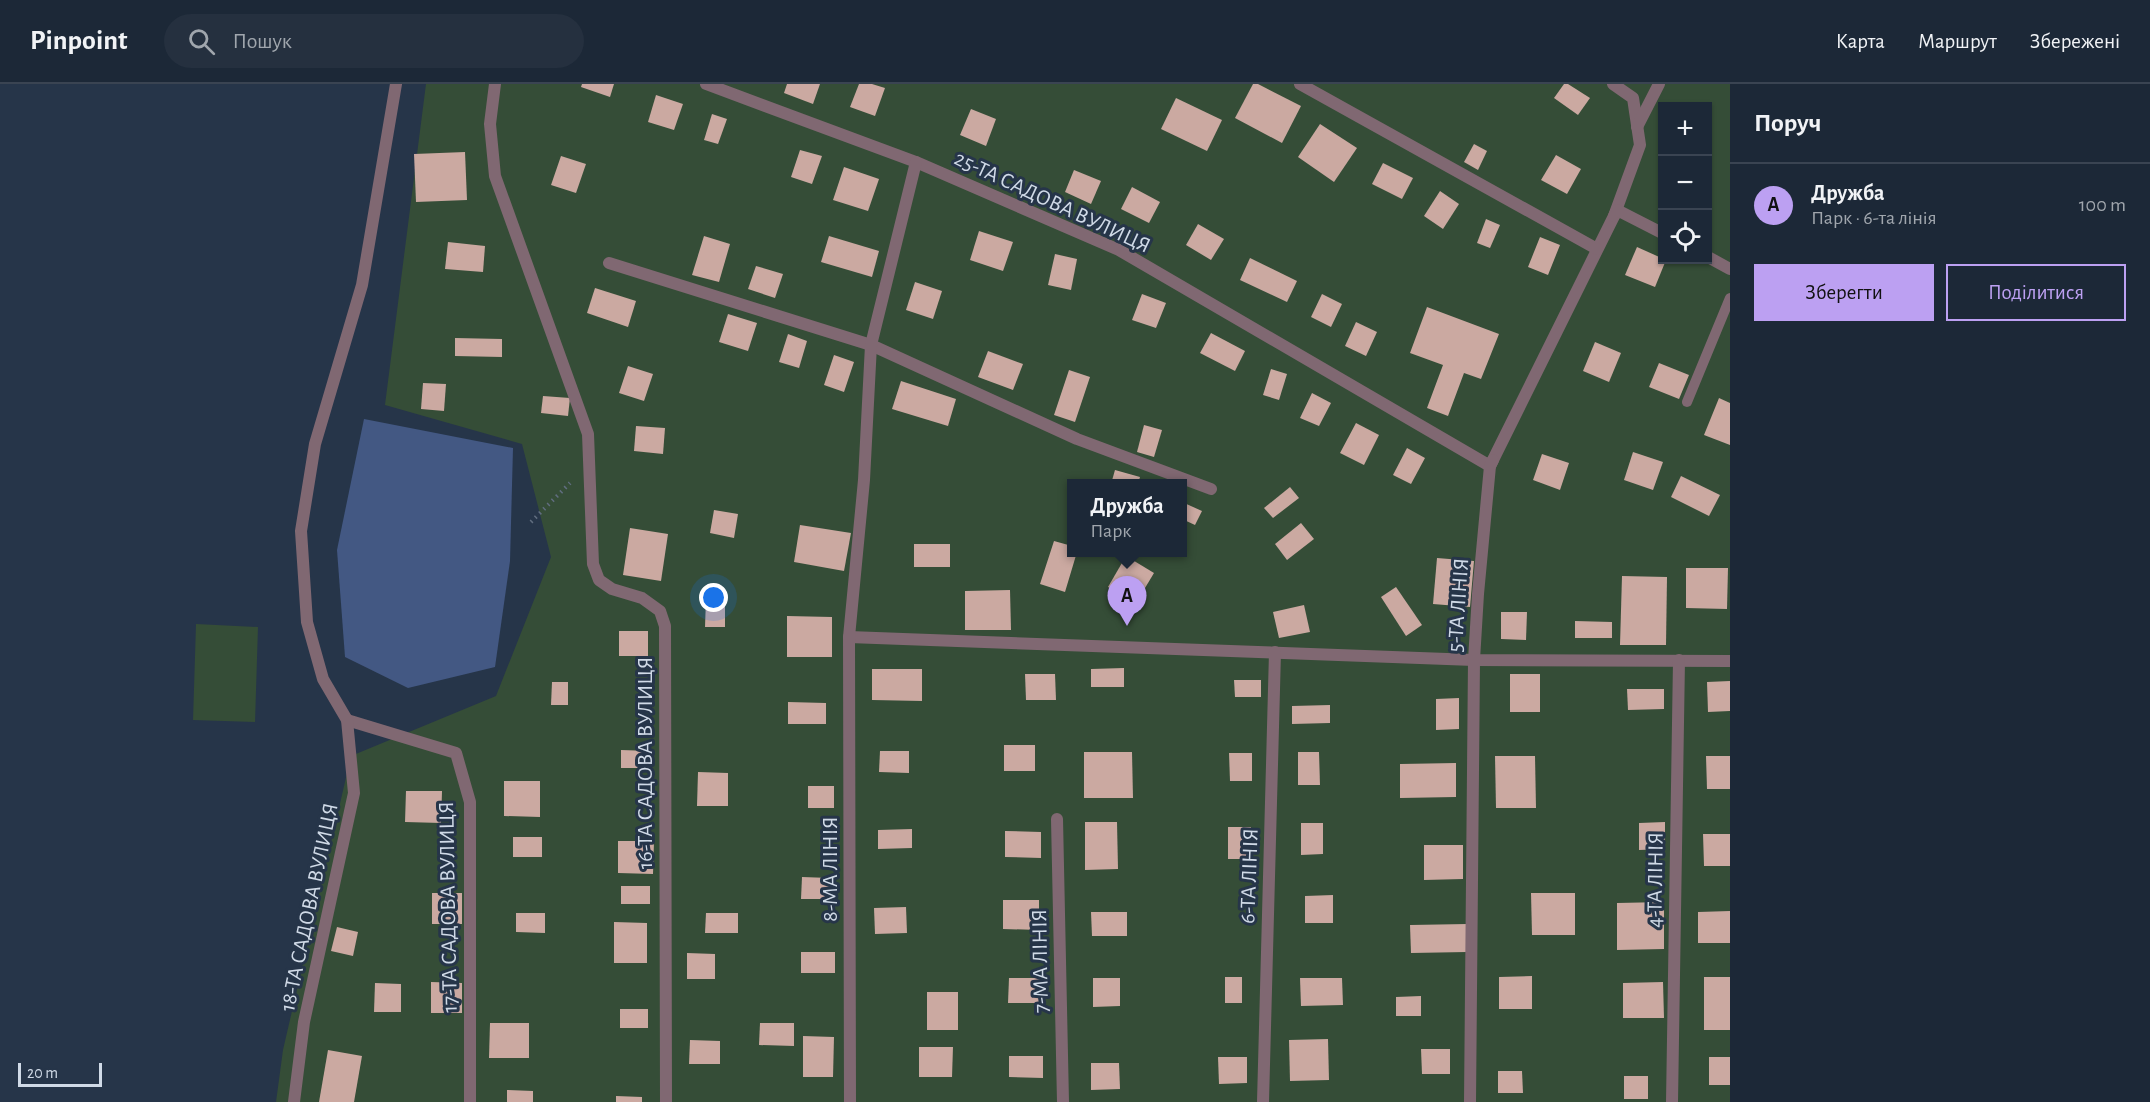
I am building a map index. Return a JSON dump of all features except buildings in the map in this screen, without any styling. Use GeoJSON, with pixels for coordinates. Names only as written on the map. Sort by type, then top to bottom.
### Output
{"type":"FeatureCollection","features":[{"type":"Feature","properties":{"kind":"street"},"geometry":{"type":"LineString","coordinates":[[347,720],[323,679],[307,622],[302,531],[315,444],[362,285],[396,84]]}},
{"type":"Feature","properties":{"kind":"street","name":"16-ТА САДОВА ВУЛИЦЯ"},"geometry":{"type":"LineString","coordinates":[[495,84],[489,124],[495,176],[588,434],[593,564],[599,580],[612,589],[642,598],[660,611],[665,626],[666,1102]]}},
{"type":"Feature","properties":{"kind":"street","name":"25-ТА САДОВА ВУЛИЦЯ"},"geometry":{"type":"LineString","coordinates":[[706,84],[916,162],[1119,250],[1490,466]]}},
{"type":"Feature","properties":{"kind":"street"},"geometry":{"type":"LineString","coordinates":[[1300,84],[1597,249]]}},
{"type":"Feature","properties":{"kind":"street"},"geometry":{"type":"LineString","coordinates":[[1613,84],[1633,98],[1637,127]]}},
{"type":"Feature","properties":{"kind":"street"},"geometry":{"type":"LineString","coordinates":[[1637,127],[1659,84]]}},
{"type":"Feature","properties":{"kind":"street","name":"5-ТА ЛІНІЯ"},"geometry":{"type":"LineString","coordinates":[[1470,1102],[1474,660],[1490,466],[1617,210],[1640,145],[1637,127]]}},
{"type":"Feature","properties":{"kind":"street","name":"8-МА ЛІНІЯ"},"geometry":{"type":"LineString","coordinates":[[850,1102],[849,637],[864,480],[871,345],[916,162]]}},
{"type":"Feature","properties":{"kind":"street"},"geometry":{"type":"LineString","coordinates":[[1490,466],[1617,210],[1658,231]]}},
{"type":"Feature","properties":{"kind":"street"},"geometry":{"type":"LineString","coordinates":[[1712,260],[1730,269]]}},
{"type":"Feature","properties":{"kind":"street"},"geometry":{"type":"LineString","coordinates":[[609,263],[871,345],[1077,439],[1184,479]]}},
{"type":"Feature","properties":{"kind":"street"},"geometry":{"type":"LineString","coordinates":[[1187,480],[1211,489]]}},
{"type":"Feature","properties":{"kind":"street"},"geometry":{"type":"LineString","coordinates":[[849,637],[1474,660],[1730,661]]}},
{"type":"Feature","properties":{"kind":"street","name":"6-ТА ЛІНІЯ"},"geometry":{"type":"LineString","coordinates":[[1263,1102],[1275,652]]}},
{"type":"Feature","properties":{"kind":"street","name":"4-ТА ЛІНІЯ"},"geometry":{"type":"LineString","coordinates":[[1672,1102],[1679,660]]}},
{"type":"Feature","properties":{"kind":"street","name":"18-ТА САДОВА ВУЛИЦЯ"},"geometry":{"type":"LineString","coordinates":[[294,1102],[304,1022],[354,793],[347,720]]}},
{"type":"Feature","properties":{"kind":"street","name":"17-ТА САДОВА ВУЛИЦЯ"},"geometry":{"type":"LineString","coordinates":[[347,720],[456,753],[470,802],[470,1102]]}},
{"type":"Feature","properties":{"kind":"street","name":"7-МА ЛІНІЯ"},"geometry":{"type":"LineString","coordinates":[[1057,819],[1063,1102]]}},
{"type":"Feature","properties":{"kind":"lane"},"geometry":{"type":"LineString","coordinates":[[1687,402],[1730,298]]}},
{"type":"Feature","properties":{"kind":"path"},"geometry":{"type":"LineString","coordinates":[[531,522],[589,464]]}},
{"type":"Feature","properties":{"kind":"green space"},"geometry":{"type":"Polygon","coordinates":[[[426,84],[1730,84],[1730,1102],[276,1102],[283,1050],[351,756],[496,696],[551,557],[522,444],[385,405],[426,84]]]}},
{"type":"Feature","properties":{"kind":"green space"},"geometry":{"type":"Polygon","coordinates":[[[196,624],[258,627],[255,722],[193,720],[196,624]]]}},
{"type":"Feature","properties":{"kind":"water"},"geometry":{"type":"Polygon","coordinates":[[[364,419],[513,448],[510,561],[495,667],[408,688],[345,657],[337,550],[364,419]]]}},
{"type":"Feature","properties":{"kind":"place","name":"Дружба"},"geometry":{"type":"Point","coordinates":[1127,626]}}]}
